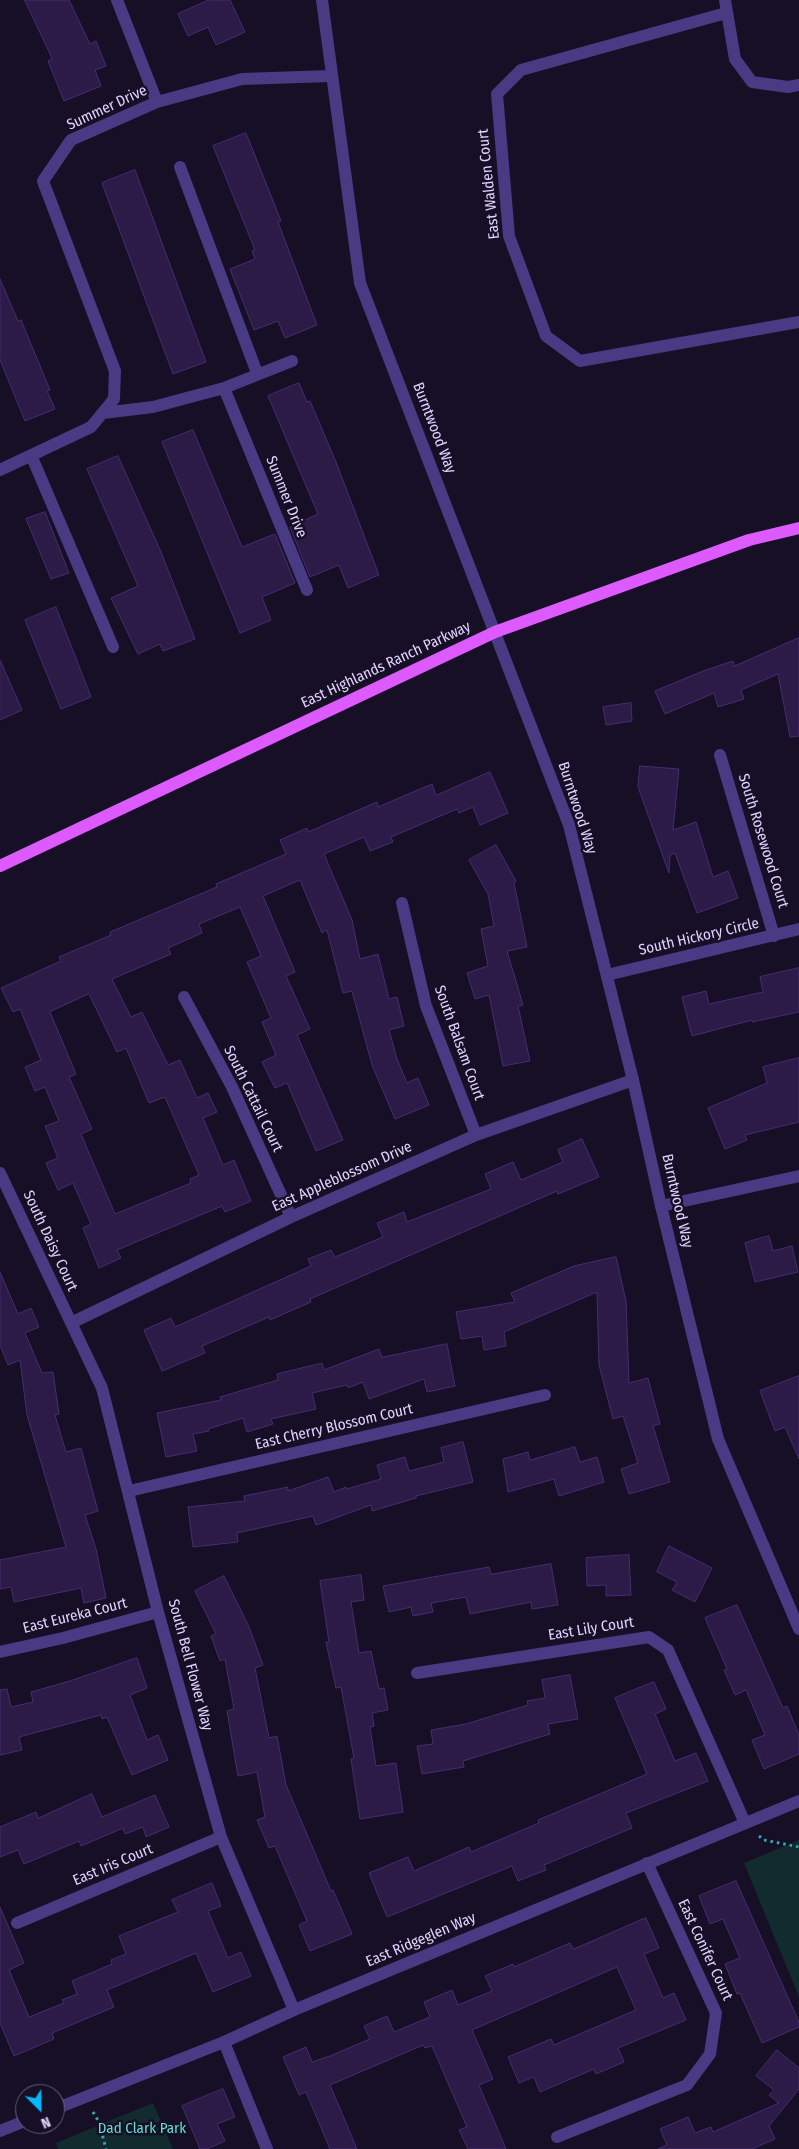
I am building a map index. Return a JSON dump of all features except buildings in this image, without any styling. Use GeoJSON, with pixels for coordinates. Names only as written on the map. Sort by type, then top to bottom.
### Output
{"type":"FeatureCollection","features":[{"type":"Feature","properties":{"kind":"main road","name":"East Highlands Ranch Parkway"},"geometry":{"type":"LineString","coordinates":[[0,866],[495,632],[748,540],[799,528]]}},
{"type":"Feature","properties":{"kind":"street"},"geometry":{"type":"LineString","coordinates":[[117,0],[157,102]]}},
{"type":"Feature","properties":{"kind":"street","name":"Burntwood Way"},"geometry":{"type":"LineString","coordinates":[[322,0],[330,76],[360,283],[569,825],[634,1080],[661,1206],[718,1439],[799,1630]]}},
{"type":"Feature","properties":{"kind":"street"},"geometry":{"type":"LineString","coordinates":[[725,6],[735,59],[752,82],[788,87],[799,85]]}},
{"type":"Feature","properties":{"kind":"street","name":"East Walden Court"},"geometry":{"type":"LineString","coordinates":[[725,6],[521,70],[497,94],[509,236],[546,336],[580,361],[799,322]]}},
{"type":"Feature","properties":{"kind":"street","name":"Summer Drive"},"geometry":{"type":"LineString","coordinates":[[0,470],[91,427],[114,399],[115,370],[42,181],[71,140],[157,102],[242,79],[330,76]]}},
{"type":"Feature","properties":{"kind":"street"},"geometry":{"type":"LineString","coordinates":[[180,167],[257,373]]}},
{"type":"Feature","properties":{"kind":"street"},"geometry":{"type":"LineString","coordinates":[[103,413],[153,407],[224,388],[257,373],[292,361]]}},
{"type":"Feature","properties":{"kind":"street","name":"Summer Drive"},"geometry":{"type":"LineString","coordinates":[[224,388],[306,590]]}},
{"type":"Feature","properties":{"kind":"street"},"geometry":{"type":"LineString","coordinates":[[31,456],[113,647]]}},
{"type":"Feature","properties":{"kind":"street","name":"South Rosewood Court"},"geometry":{"type":"LineString","coordinates":[[720,755],[774,936]]}},
{"type":"Feature","properties":{"kind":"street","name":"South Balsam Court"},"geometry":{"type":"LineString","coordinates":[[402,903],[426,1006],[476,1135]]}},
{"type":"Feature","properties":{"kind":"street","name":"South Hickory Circle"},"geometry":{"type":"LineString","coordinates":[[607,974],[799,929]]}},
{"type":"Feature","properties":{"kind":"street","name":"South Cattail Court"},"geometry":{"type":"LineString","coordinates":[[184,997],[232,1088],[291,1217]]}},
{"type":"Feature","properties":{"kind":"street","name":"East Appleblossom Drive"},"geometry":{"type":"LineString","coordinates":[[71,1323],[291,1217],[476,1135],[634,1080]]}},
{"type":"Feature","properties":{"kind":"street","name":"South Daisy Court"},"geometry":{"type":"LineString","coordinates":[[0,1173],[71,1323]]}},
{"type":"Feature","properties":{"kind":"street"},"geometry":{"type":"LineString","coordinates":[[661,1206],[799,1176]]}},
{"type":"Feature","properties":{"kind":"street","name":"South Bell Flower Way"},"geometry":{"type":"LineString","coordinates":[[71,1323],[102,1388],[130,1491],[158,1612],[220,1837],[294,2010]]}},
{"type":"Feature","properties":{"kind":"street","name":"East Cherry Blossom Court"},"geometry":{"type":"LineString","coordinates":[[130,1491],[546,1395]]}},
{"type":"Feature","properties":{"kind":"street","name":"East Eureka Court"},"geometry":{"type":"LineString","coordinates":[[0,1652],[63,1638],[158,1612]]}},
{"type":"Feature","properties":{"kind":"street","name":"East Lily Court"},"geometry":{"type":"LineString","coordinates":[[417,1673],[649,1637],[668,1650],[745,1823]]}},
{"type":"Feature","properties":{"kind":"street","name":"East Ridgeglen Way"},"geometry":{"type":"LineString","coordinates":[[65,2105],[224,2042],[294,2010],[799,1800]]}},
{"type":"Feature","properties":{"kind":"street","name":"East Iris Court"},"geometry":{"type":"LineString","coordinates":[[17,1923],[220,1837]]}},
{"type":"Feature","properties":{"kind":"street","name":"East Conifer Court"},"geometry":{"type":"LineString","coordinates":[[557,2137],[687,2085],[710,2054],[716,2012],[647,1863]]}},
{"type":"Feature","properties":{"kind":"street"},"geometry":{"type":"LineString","coordinates":[[224,2042],[266,2149]]}},
{"type":"Feature","properties":{"kind":"street"},"geometry":{"type":"LineString","coordinates":[[0,2131],[15,2125]]}},
{"type":"Feature","properties":{"kind":"path"},"geometry":{"type":"LineString","coordinates":[[745,1823],[764,1840],[799,1847]]}},
{"type":"Feature","properties":{"kind":"path"},"geometry":{"type":"LineString","coordinates":[[84,2098],[99,2122],[106,2149]]}},
{"type":"Feature","properties":{"kind":"green space"},"geometry":{"type":"Polygon","coordinates":[[[799,1840],[799,1997],[744,1863],[799,1840]]]}},
{"type":"Feature","properties":{"kind":"green space","name":"Dad Clark Park"},"geometry":{"type":"Polygon","coordinates":[[[153,2103],[173,2149],[58,2149],[56,2143],[153,2103]]]}}]}
